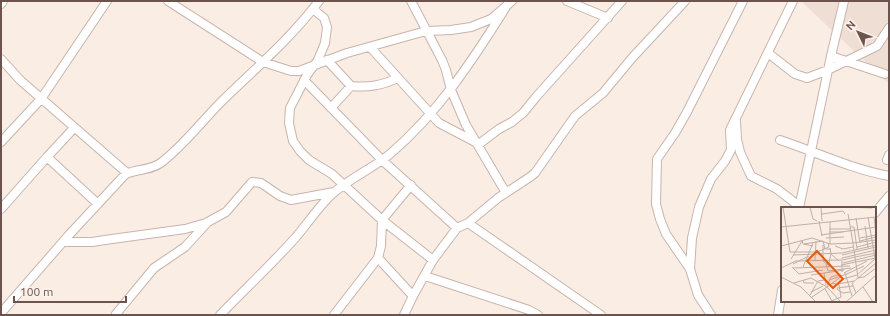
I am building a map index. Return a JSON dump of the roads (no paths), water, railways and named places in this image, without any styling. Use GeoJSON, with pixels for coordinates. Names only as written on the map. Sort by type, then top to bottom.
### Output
{"type":"FeatureCollection","features":[{"type":"Feature","properties":{"kind":"street"},"geometry":{"type":"LineString","coordinates":[[1,142],[41,99],[107,1]]}},
{"type":"Feature","properties":{"kind":"street"},"geometry":{"type":"LineString","coordinates":[[168,1],[263,62],[291,72],[312,67],[327,60],[370,46],[426,31],[451,30],[471,27],[491,19],[509,4]]}},
{"type":"Feature","properties":{"kind":"street"},"geometry":{"type":"LineString","coordinates":[[3,310],[62,242],[127,173],[152,167],[161,163],[263,62],[319,1]]}},
{"type":"Feature","properties":{"kind":"street"},"geometry":{"type":"LineString","coordinates":[[411,1],[444,65],[451,90],[466,126],[479,144],[506,193]]}},
{"type":"Feature","properties":{"kind":"street"},"geometry":{"type":"LineString","coordinates":[[567,1],[608,18]]}},
{"type":"Feature","properties":{"kind":"street"},"geometry":{"type":"LineString","coordinates":[[479,144],[523,113],[622,1]]}},
{"type":"Feature","properties":{"kind":"street"},"geometry":{"type":"LineString","coordinates":[[404,315],[433,260],[457,228],[468,223],[506,193],[535,173],[575,116],[603,93],[632,58],[685,1]]}},
{"type":"Feature","properties":{"kind":"street"},"geometry":{"type":"LineString","coordinates":[[710,315],[698,294],[690,269],[666,234],[660,219],[656,204],[657,159],[675,132],[694,98],[743,1]]}},
{"type":"Feature","properties":{"kind":"street"},"geometry":{"type":"LineString","coordinates":[[690,269],[692,238],[699,207],[711,179],[725,161],[731,150],[730,130],[794,1]]}},
{"type":"Feature","properties":{"kind":"street"},"geometry":{"type":"LineString","coordinates":[[736,119],[737,139],[740,152],[751,176],[777,189],[799,207],[844,1]]}},
{"type":"Feature","properties":{"kind":"street"},"geometry":{"type":"LineString","coordinates":[[220,315],[295,238],[334,192],[343,184],[382,160],[402,143],[431,114],[451,90],[509,4]]}},
{"type":"Feature","properties":{"kind":"street"},"geometry":{"type":"LineString","coordinates":[[313,8],[324,18],[327,27],[325,43],[318,60],[304,80],[290,108],[289,123],[293,141],[309,160],[332,174],[382,220],[433,260]]}},
{"type":"Feature","properties":{"kind":"street"},"geometry":{"type":"LineString","coordinates":[[768,53],[795,74],[807,78],[828,70],[876,46],[889,28]]}},
{"type":"Feature","properties":{"kind":"street"},"geometry":{"type":"LineString","coordinates":[[370,46],[439,123],[479,144]]}},
{"type":"Feature","properties":{"kind":"street"},"geometry":{"type":"LineString","coordinates":[[831,56],[885,74]]}},
{"type":"Feature","properties":{"kind":"street"},"geometry":{"type":"LineString","coordinates":[[1,59],[20,80],[127,173]]}},
{"type":"Feature","properties":{"kind":"street"},"geometry":{"type":"LineString","coordinates":[[327,60],[351,86],[365,88],[376,87],[398,78]]}},
{"type":"Feature","properties":{"kind":"street"},"geometry":{"type":"LineString","coordinates":[[304,80],[382,160],[457,228]]}},
{"type":"Feature","properties":{"kind":"street"},"geometry":{"type":"LineString","coordinates":[[331,108],[351,86]]}},
{"type":"Feature","properties":{"kind":"street"},"geometry":{"type":"LineString","coordinates":[[1,208],[74,128]]}},
{"type":"Feature","properties":{"kind":"street"},"geometry":{"type":"LineString","coordinates":[[780,140],[811,150],[867,172],[889,176]]}},
{"type":"Feature","properties":{"kind":"street"},"geometry":{"type":"LineString","coordinates":[[47,157],[98,204]]}},
{"type":"Feature","properties":{"kind":"street"},"geometry":{"type":"LineString","coordinates":[[62,242],[92,242],[185,229],[206,223],[226,212],[252,182],[261,182],[280,196],[291,200],[334,192]]}},
{"type":"Feature","properties":{"kind":"street"},"geometry":{"type":"LineString","coordinates":[[334,315],[378,258],[381,246],[382,220],[411,185]]}},
{"type":"Feature","properties":{"kind":"street"},"geometry":{"type":"LineString","coordinates":[[876,212],[889,196]]}},
{"type":"Feature","properties":{"kind":"street"},"geometry":{"type":"LineString","coordinates":[[116,314],[154,268],[184,247],[206,223]]}},
{"type":"Feature","properties":{"kind":"street"},"geometry":{"type":"LineString","coordinates":[[468,223],[601,315]]}},
{"type":"Feature","properties":{"kind":"street"},"geometry":{"type":"LineString","coordinates":[[378,258],[413,296]]}},
{"type":"Feature","properties":{"kind":"street"},"geometry":{"type":"LineString","coordinates":[[425,276],[529,310],[533,314]]}},
{"type":"Feature","properties":{"kind":"street"},"geometry":{"type":"LineString","coordinates":[[778,315],[781,296]]}}]}
